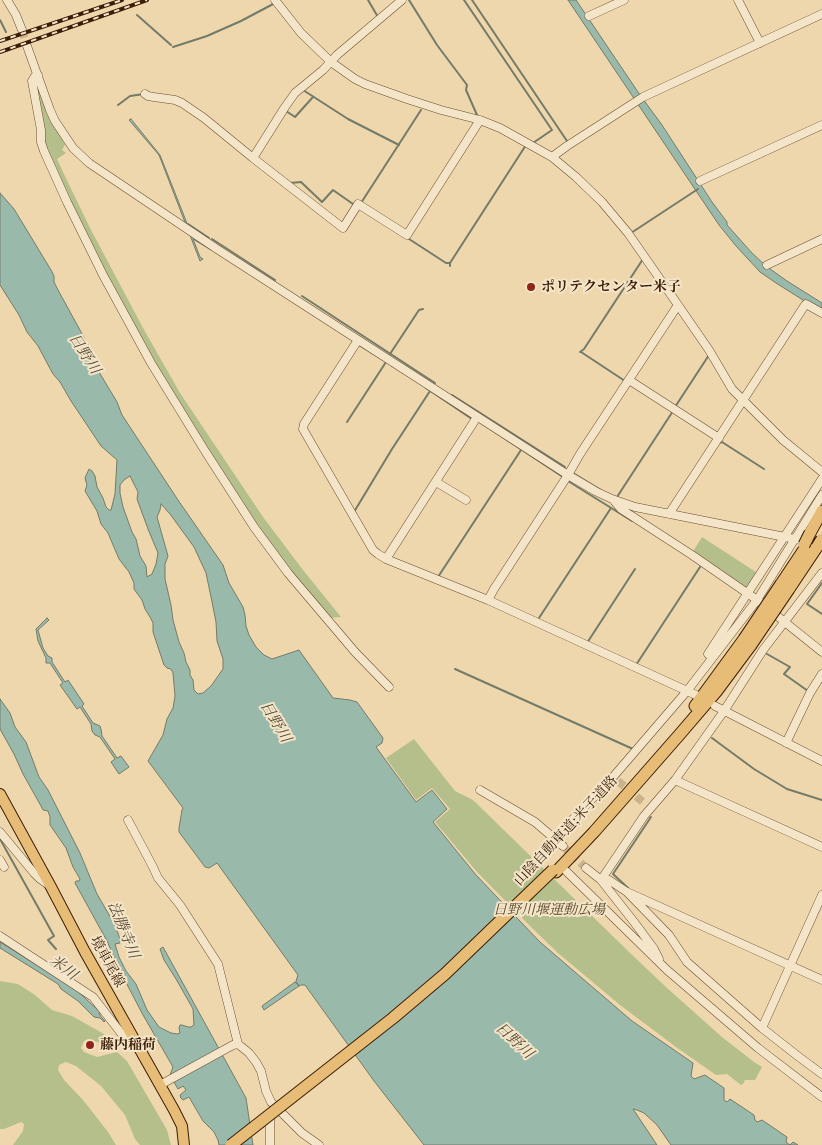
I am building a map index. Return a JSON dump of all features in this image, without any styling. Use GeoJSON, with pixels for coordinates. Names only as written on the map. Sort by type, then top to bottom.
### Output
{"type":"FeatureCollection","features":[{"type":"Feature","properties":{"kind":"highway"},"geometry":{"type":"LineString","coordinates":[[804,540],[822,511]]}},
{"type":"Feature","properties":{"kind":"highway","name":"山陰自動車道;米子道路"},"geometry":{"type":"LineString","coordinates":[[238,1145],[403,1015],[454,970],[559,871],[591,829],[748,642],[786,582],[804,540],[822,523]]}},
{"type":"Feature","properties":{"kind":"highway","name":"山陰自動車道;米子道路"},"geometry":{"type":"LineString","coordinates":[[232,1145],[393,1018],[445,974],[559,871]]}},
{"type":"Feature","properties":{"kind":"main road","name":"境車尾線"},"geometry":{"type":"LineString","coordinates":[[0,794],[138,1046],[163,1083],[182,1126],[184,1145]]}},
{"type":"Feature","properties":{"kind":"street"},"geometry":{"type":"LineString","coordinates":[[6,0],[16,15],[22,30]]}},
{"type":"Feature","properties":{"kind":"street"},"geometry":{"type":"LineString","coordinates":[[275,0],[301,33],[331,62],[347,74],[365,84],[441,110],[480,120],[507,131],[553,156],[602,202],[628,233],[709,350],[729,385],[783,440],[822,472]]}},
{"type":"Feature","properties":{"kind":"street"},"geometry":{"type":"LineString","coordinates":[[253,158],[284,107],[295,93],[402,0]]}},
{"type":"Feature","properties":{"kind":"street"},"geometry":{"type":"LineString","coordinates":[[589,16],[624,0]]}},
{"type":"Feature","properties":{"kind":"street"},"geometry":{"type":"LineString","coordinates":[[738,0],[760,44]]}},
{"type":"Feature","properties":{"kind":"street"},"geometry":{"type":"LineString","coordinates":[[553,156],[639,100],[822,14]]}},
{"type":"Feature","properties":{"kind":"street"},"geometry":{"type":"LineString","coordinates":[[28,46],[50,110],[64,136],[84,159],[189,230],[568,475],[595,491],[636,507],[804,540]]}},
{"type":"Feature","properties":{"kind":"street"},"geometry":{"type":"LineString","coordinates":[[38,75],[32,81],[44,151],[99,266],[151,363],[204,450],[282,566],[389,687]]}},
{"type":"Feature","properties":{"kind":"street"},"geometry":{"type":"LineString","coordinates":[[145,94],[154,98],[182,103],[204,118],[343,228],[358,204],[407,235],[480,120]]}},
{"type":"Feature","properties":{"kind":"street"},"geometry":{"type":"LineString","coordinates":[[700,181],[822,125]]}},
{"type":"Feature","properties":{"kind":"street"},"geometry":{"type":"LineString","coordinates":[[767,265],[822,239]]}},
{"type":"Feature","properties":{"kind":"street"},"geometry":{"type":"LineString","coordinates":[[488,600],[580,454],[678,305]]}},
{"type":"Feature","properties":{"kind":"street"},"geometry":{"type":"LineString","coordinates":[[669,514],[805,305],[822,313]]}},
{"type":"Feature","properties":{"kind":"street"},"geometry":{"type":"LineString","coordinates":[[358,340],[304,424],[303,429],[373,550],[386,559],[488,600],[686,693],[696,694]]}},
{"type":"Feature","properties":{"kind":"street"},"geometry":{"type":"LineString","coordinates":[[629,380],[719,438]]}},
{"type":"Feature","properties":{"kind":"street"},"geometry":{"type":"LineString","coordinates":[[386,559],[477,416]]}},
{"type":"Feature","properties":{"kind":"street"},"geometry":{"type":"LineString","coordinates":[[712,658],[708,654],[747,594],[804,540],[822,479]]}},
{"type":"Feature","properties":{"kind":"street"},"geometry":{"type":"LineString","coordinates":[[436,482],[466,500]]}},
{"type":"Feature","properties":{"kind":"street"},"geometry":{"type":"LineString","coordinates":[[554,839],[616,779],[673,706],[686,693],[804,540],[822,495]]}},
{"type":"Feature","properties":{"kind":"street"},"geometry":{"type":"LineString","coordinates":[[612,499],[622,509],[757,600],[822,652]]}},
{"type":"Feature","properties":{"kind":"street"},"geometry":{"type":"LineString","coordinates":[[601,880],[644,816],[647,806],[675,780],[763,650],[822,573]]}},
{"type":"Feature","properties":{"kind":"street"},"geometry":{"type":"LineString","coordinates":[[786,743],[810,693],[822,674]]}},
{"type":"Feature","properties":{"kind":"street"},"geometry":{"type":"LineString","coordinates":[[715,706],[822,761]]}},
{"type":"Feature","properties":{"kind":"street"},"geometry":{"type":"LineString","coordinates":[[675,780],[822,847]]}},
{"type":"Feature","properties":{"kind":"street"},"geometry":{"type":"LineString","coordinates":[[480,790],[535,822],[563,846]]}},
{"type":"Feature","properties":{"kind":"street"},"geometry":{"type":"LineString","coordinates":[[128,820],[158,878],[180,905],[218,964],[235,1045],[249,1053],[256,1062],[271,1102],[302,1133],[319,1145]]}},
{"type":"Feature","properties":{"kind":"street"},"geometry":{"type":"LineString","coordinates":[[0,832],[34,873],[52,887]]}},
{"type":"Feature","properties":{"kind":"street"},"geometry":{"type":"LineString","coordinates":[[586,868],[601,880],[634,922],[654,949],[663,966]]}},
{"type":"Feature","properties":{"kind":"street"},"geometry":{"type":"LineString","coordinates":[[559,871],[663,966],[758,1048],[822,1097]]}},
{"type":"Feature","properties":{"kind":"street"},"geometry":{"type":"LineString","coordinates":[[601,880],[609,880],[627,892],[822,980]]}},
{"type":"Feature","properties":{"kind":"street"},"geometry":{"type":"LineString","coordinates":[[627,892],[669,935],[686,961],[762,1028],[822,1074]]}},
{"type":"Feature","properties":{"kind":"street"},"geometry":{"type":"LineString","coordinates":[[762,1028],[822,895]]}},
{"type":"Feature","properties":{"kind":"street"},"geometry":{"type":"LineString","coordinates":[[0,936],[93,997],[128,1042],[138,1046]]}},
{"type":"Feature","properties":{"kind":"street"},"geometry":{"type":"LineString","coordinates":[[163,1083],[235,1045]]}},
{"type":"Feature","properties":{"kind":"street"},"geometry":{"type":"LineString","coordinates":[[270,1145],[271,1102]]}},
{"type":"Feature","properties":{"kind":"green space"},"geometry":{"type":"Polygon","coordinates":[[[36,81],[51,119],[65,145],[62,150],[66,153],[57,159],[89,226],[143,328],[180,393],[263,517],[341,617],[329,618],[324,613],[259,531],[171,393],[96,257],[46,149],[36,81]]]}},
{"type":"Feature","properties":{"kind":"green space"},"geometry":{"type":"Polygon","coordinates":[[[702,537],[759,574],[748,591],[692,553],[702,537]]]}},
{"type":"Feature","properties":{"kind":"green space","name":"日野川堰運動広場"},"geometry":{"type":"Polygon","coordinates":[[[414,739],[455,791],[473,800],[667,988],[722,1037],[762,1067],[755,1080],[745,1080],[741,1085],[727,1074],[716,1075],[620,1005],[558,953],[532,928],[477,872],[435,822],[450,809],[432,788],[416,800],[386,758],[414,739]]]}},
{"type":"Feature","properties":{"kind":"green space"},"geometry":{"type":"Polygon","coordinates":[[[0,981],[18,984],[35,995],[52,1010],[72,1016],[104,1034],[106,1045],[88,1039],[84,1041],[81,1048],[84,1052],[97,1057],[117,1052],[127,1061],[167,1130],[171,1145],[140,1145],[135,1139],[125,1115],[101,1086],[76,1066],[66,1062],[59,1065],[58,1070],[64,1080],[83,1100],[116,1145],[13,1145],[23,1131],[24,1124],[21,1122],[0,1129],[0,981]]]}},
{"type":"Feature","properties":{"kind":"water"},"geometry":{"type":"Polygon","coordinates":[[[568,0],[576,0],[662,125],[727,222],[727,225],[766,266],[822,303],[822,312],[760,272],[736,246],[719,225],[568,0]]]}},
{"type":"Feature","properties":{"kind":"water"},"geometry":{"type":"Polygon","coordinates":[[[131,119],[160,155],[192,236],[212,249],[193,239],[200,257],[203,259],[200,261],[159,155],[129,120],[131,119]]]}},
{"type":"Feature","properties":{"kind":"water","name":"日野川"},"geometry":{"type":"Polygon","coordinates":[[[0,193],[14,209],[51,270],[58,290],[92,352],[93,362],[117,402],[122,415],[223,565],[229,583],[243,607],[246,626],[256,647],[264,655],[272,659],[299,650],[333,698],[357,702],[383,738],[382,743],[376,747],[416,802],[432,790],[447,809],[433,822],[476,875],[540,942],[632,1021],[693,1063],[691,1076],[694,1079],[705,1075],[724,1088],[724,1100],[727,1102],[730,1099],[754,1115],[757,1122],[762,1120],[787,1137],[786,1142],[790,1145],[671,1145],[657,1125],[644,1113],[633,1109],[657,1145],[424,1145],[374,1081],[305,985],[299,986],[296,981],[298,975],[217,863],[209,868],[205,867],[179,832],[183,808],[148,761],[163,735],[167,719],[173,708],[175,696],[173,673],[171,669],[164,665],[153,632],[153,623],[142,600],[134,589],[134,583],[129,572],[119,559],[108,533],[101,524],[97,511],[85,491],[87,485],[85,478],[89,469],[95,476],[97,487],[106,507],[111,510],[115,494],[117,460],[101,446],[53,374],[0,285],[0,193]],[[130,476],[120,485],[120,493],[140,556],[146,566],[147,577],[152,574],[158,553],[137,499],[138,492],[130,476]],[[161,504],[157,517],[168,556],[165,564],[165,579],[173,620],[193,680],[194,690],[198,694],[203,693],[211,686],[223,669],[223,659],[217,641],[216,622],[206,573],[194,547],[161,504]]]}},
{"type":"Feature","properties":{"kind":"water"},"geometry":{"type":"Polygon","coordinates":[[[47,618],[49,620],[38,630],[43,648],[48,656],[52,658],[52,662],[65,682],[68,680],[84,704],[82,706],[93,723],[100,726],[102,736],[117,758],[121,756],[129,767],[119,774],[111,762],[115,759],[100,737],[92,731],[91,724],[80,707],[77,709],[60,685],[63,683],[50,663],[46,663],[36,629],[47,618]]]}},
{"type":"Feature","properties":{"kind":"water"},"geometry":{"type":"Polygon","coordinates":[[[0,699],[10,713],[15,727],[26,742],[39,777],[48,790],[80,853],[97,894],[115,925],[120,939],[120,943],[115,944],[119,957],[126,971],[136,984],[147,1010],[159,1027],[171,1033],[180,1033],[180,1025],[191,1027],[194,1025],[193,1009],[164,960],[160,949],[163,947],[246,1098],[253,1145],[219,1145],[214,1132],[203,1121],[189,1097],[183,1100],[180,1097],[186,1090],[183,1086],[178,1089],[170,1075],[173,1067],[143,1015],[107,941],[75,883],[80,879],[66,848],[50,825],[48,811],[43,810],[0,729],[0,699]]]}},
{"type":"Feature","properties":{"kind":"water"},"geometry":{"type":"Polygon","coordinates":[[[0,942],[71,985],[100,1012],[101,1017],[105,1021],[94,1017],[78,1001],[61,989],[58,984],[0,948],[0,942]]]}},
{"type":"Feature","properties":{"kind":"water"},"geometry":{"type":"Polygon","coordinates":[[[295,982],[299,986],[264,1010],[262,1006],[295,982]]]}},
{"type":"Feature","properties":{"kind":"waterway"},"geometry":{"type":"LineString","coordinates":[[368,0],[378,17]]}},
{"type":"Feature","properties":{"kind":"waterway"},"geometry":{"type":"LineString","coordinates":[[409,0],[437,45],[467,85],[466,90],[477,117]]}},
{"type":"Feature","properties":{"kind":"waterway"},"geometry":{"type":"LineString","coordinates":[[464,0],[552,130],[533,143]]}},
{"type":"Feature","properties":{"kind":"waterway"},"geometry":{"type":"LineString","coordinates":[[472,0],[567,141]]}},
{"type":"Feature","properties":{"kind":"waterway"},"geometry":{"type":"LineString","coordinates":[[173,47],[207,36],[275,3]]}},
{"type":"Feature","properties":{"kind":"waterway"},"geometry":{"type":"LineString","coordinates":[[137,15],[171,45]]}},
{"type":"Feature","properties":{"kind":"waterway"},"geometry":{"type":"LineString","coordinates":[[0,20],[6,32]]}},
{"type":"Feature","properties":{"kind":"waterway"},"geometry":{"type":"LineString","coordinates":[[303,90],[348,119],[399,145]]}},
{"type":"Feature","properties":{"kind":"waterway"},"geometry":{"type":"LineString","coordinates":[[118,105],[130,96],[144,94]]}},
{"type":"Feature","properties":{"kind":"waterway"},"geometry":{"type":"LineString","coordinates":[[286,111],[295,117],[313,97]]}},
{"type":"Feature","properties":{"kind":"waterway"},"geometry":{"type":"LineString","coordinates":[[361,203],[421,110]]}},
{"type":"Feature","properties":{"kind":"waterway"},"geometry":{"type":"LineString","coordinates":[[450,263],[526,145]]}},
{"type":"Feature","properties":{"kind":"waterway"},"geometry":{"type":"LineString","coordinates":[[290,183],[301,182],[322,202],[333,190],[353,204]]}},
{"type":"Feature","properties":{"kind":"waterway"},"geometry":{"type":"LineString","coordinates":[[631,233],[698,189]]}},
{"type":"Feature","properties":{"kind":"waterway"},"geometry":{"type":"LineString","coordinates":[[188,224],[209,238]]}},
{"type":"Feature","properties":{"kind":"waterway"},"geometry":{"type":"LineString","coordinates":[[406,237],[446,263],[450,263],[450,266]]}},
{"type":"Feature","properties":{"kind":"waterway"},"geometry":{"type":"LineString","coordinates":[[212,239],[275,280]]}},
{"type":"Feature","properties":{"kind":"waterway"},"geometry":{"type":"LineString","coordinates":[[580,352],[584,349],[643,259]]}},
{"type":"Feature","properties":{"kind":"waterway"},"geometry":{"type":"LineString","coordinates":[[302,296],[435,383]]}},
{"type":"Feature","properties":{"kind":"waterway"},"geometry":{"type":"LineString","coordinates":[[390,354],[419,310],[423,309]]}},
{"type":"Feature","properties":{"kind":"waterway"},"geometry":{"type":"LineString","coordinates":[[359,345],[385,361]]}},
{"type":"Feature","properties":{"kind":"waterway"},"geometry":{"type":"LineString","coordinates":[[581,352],[625,381]]}},
{"type":"Feature","properties":{"kind":"waterway"},"geometry":{"type":"LineString","coordinates":[[675,407],[709,355]]}},
{"type":"Feature","properties":{"kind":"waterway"},"geometry":{"type":"LineString","coordinates":[[347,422],[386,362]]}},
{"type":"Feature","properties":{"kind":"waterway"},"geometry":{"type":"LineString","coordinates":[[391,365],[404,373]]}},
{"type":"Feature","properties":{"kind":"waterway"},"geometry":{"type":"LineString","coordinates":[[426,388],[472,419]]}},
{"type":"Feature","properties":{"kind":"waterway"},"geometry":{"type":"LineString","coordinates":[[354,512],[430,391]]}},
{"type":"Feature","properties":{"kind":"waterway"},"geometry":{"type":"LineString","coordinates":[[452,395],[565,467]]}},
{"type":"Feature","properties":{"kind":"waterway"},"geometry":{"type":"LineString","coordinates":[[617,497],[673,411]]}},
{"type":"Feature","properties":{"kind":"waterway"},"geometry":{"type":"LineString","coordinates":[[478,421],[563,477]]}},
{"type":"Feature","properties":{"kind":"waterway"},"geometry":{"type":"LineString","coordinates":[[719,443],[722,442],[764,469]]}},
{"type":"Feature","properties":{"kind":"waterway"},"geometry":{"type":"LineString","coordinates":[[438,577],[521,450]]}},
{"type":"Feature","properties":{"kind":"waterway"},"geometry":{"type":"LineString","coordinates":[[573,473],[601,490]]}},
{"type":"Feature","properties":{"kind":"waterway"},"geometry":{"type":"LineString","coordinates":[[568,481],[632,521]]}},
{"type":"Feature","properties":{"kind":"waterway"},"geometry":{"type":"LineString","coordinates":[[537,621],[611,508]]}},
{"type":"Feature","properties":{"kind":"waterway"},"geometry":{"type":"LineString","coordinates":[[636,665],[700,567]]}},
{"type":"Feature","properties":{"kind":"waterway"},"geometry":{"type":"LineString","coordinates":[[587,643],[635,569]]}},
{"type":"Feature","properties":{"kind":"waterway"},"geometry":{"type":"LineString","coordinates":[[822,583],[807,604],[822,614]]}},
{"type":"Feature","properties":{"kind":"waterway"},"geometry":{"type":"LineString","coordinates":[[767,654],[790,667],[784,674],[808,691]]}},
{"type":"Feature","properties":{"kind":"waterway"},"geometry":{"type":"LineString","coordinates":[[455,669],[633,749]]}},
{"type":"Feature","properties":{"kind":"waterway"},"geometry":{"type":"LineString","coordinates":[[712,738],[754,769],[787,789],[822,800]]}},
{"type":"Feature","properties":{"kind":"waterway"},"geometry":{"type":"LineString","coordinates":[[628,888],[613,874],[651,817]]}},
{"type":"Feature","properties":{"kind":"waterway","name":"米川"},"geometry":{"type":"LineString","coordinates":[[0,839],[54,936],[48,940],[56,949]]}},
{"type":"Feature","properties":{"kind":"tunnel"},"geometry":{"type":"LineString","coordinates":[[22,30],[27,46]]}},
{"type":"Feature","properties":{"kind":"tunnel"},"geometry":{"type":"LineString","coordinates":[[618,781],[644,803]]}},
{"type":"Feature","properties":{"kind":"tunnel"},"geometry":{"type":"LineString","coordinates":[[563,846],[586,868]]}},
{"type":"Feature","properties":{"kind":"railway"},"geometry":{"type":"LineString","coordinates":[[0,41],[122,0]]}},
{"type":"Feature","properties":{"kind":"railway"},"geometry":{"type":"LineString","coordinates":[[0,52],[147,0]]}},
{"type":"Feature","properties":{"kind":"place","name":"ポリテクセンター米子"},"geometry":{"type":"Point","coordinates":[531,287]}},
{"type":"Feature","properties":{"kind":"place","name":"藤内稲荷"},"geometry":{"type":"Point","coordinates":[90,1045]}},
{"type":"Feature","properties":{"kind":"water label","name":"法勝寺川"},"geometry":{"type":"Point","coordinates":[123,930]}}]}
